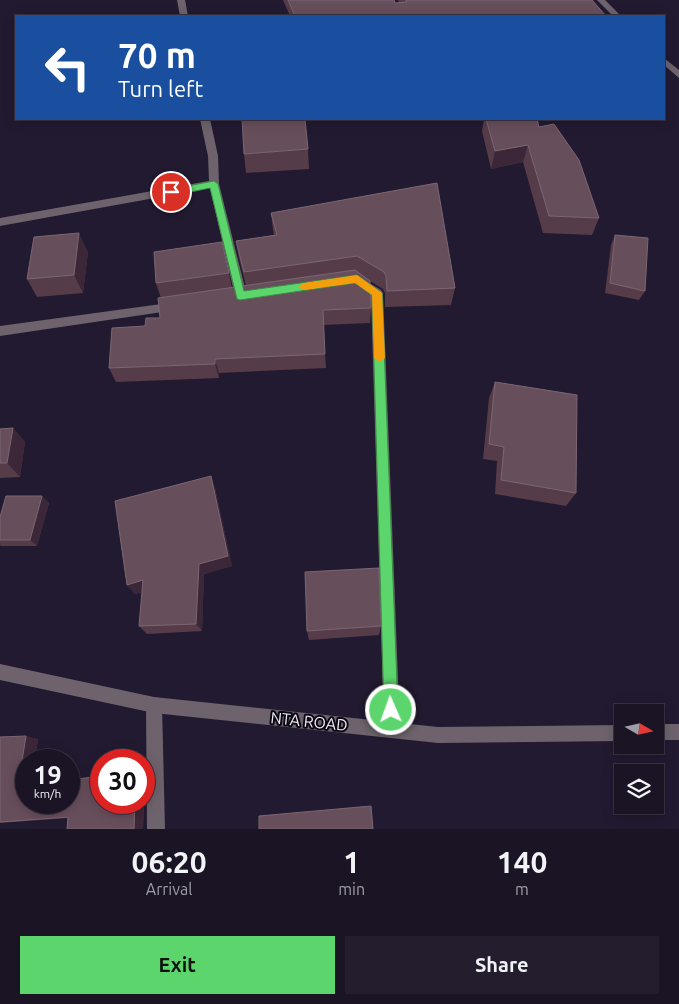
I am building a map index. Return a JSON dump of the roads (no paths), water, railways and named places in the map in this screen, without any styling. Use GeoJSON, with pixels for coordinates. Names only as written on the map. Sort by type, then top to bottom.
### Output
{"type":"FeatureCollection","features":[{"type":"Feature","properties":{"kind":"street"},"geometry":{"type":"LineString","coordinates":[[181,0],[184,15]]}},
{"type":"Feature","properties":{"kind":"street"},"geometry":{"type":"LineString","coordinates":[[600,0],[617,15]]}},
{"type":"Feature","properties":{"kind":"street"},"geometry":{"type":"LineString","coordinates":[[665,62],[679,75]]}},
{"type":"Feature","properties":{"kind":"street"},"geometry":{"type":"LineString","coordinates":[[205,120],[213,156],[214,184],[241,296]]}},
{"type":"Feature","properties":{"kind":"street"},"geometry":{"type":"LineString","coordinates":[[0,222],[214,184]]}},
{"type":"Feature","properties":{"kind":"street"},"geometry":{"type":"LineString","coordinates":[[347,280],[357,278],[377,293],[392,730]]}},
{"type":"Feature","properties":{"kind":"street"},"geometry":{"type":"LineString","coordinates":[[0,331],[193,303]]}},
{"type":"Feature","properties":{"kind":"street","name":"NTA ROAD"},"geometry":{"type":"LineString","coordinates":[[0,672],[154,705],[438,735],[614,733]]}},
{"type":"Feature","properties":{"kind":"street"},"geometry":{"type":"LineString","coordinates":[[154,705],[156,829]]}},
{"type":"Feature","properties":{"kind":"street"},"geometry":{"type":"LineString","coordinates":[[664,732],[679,732]]}}]}
